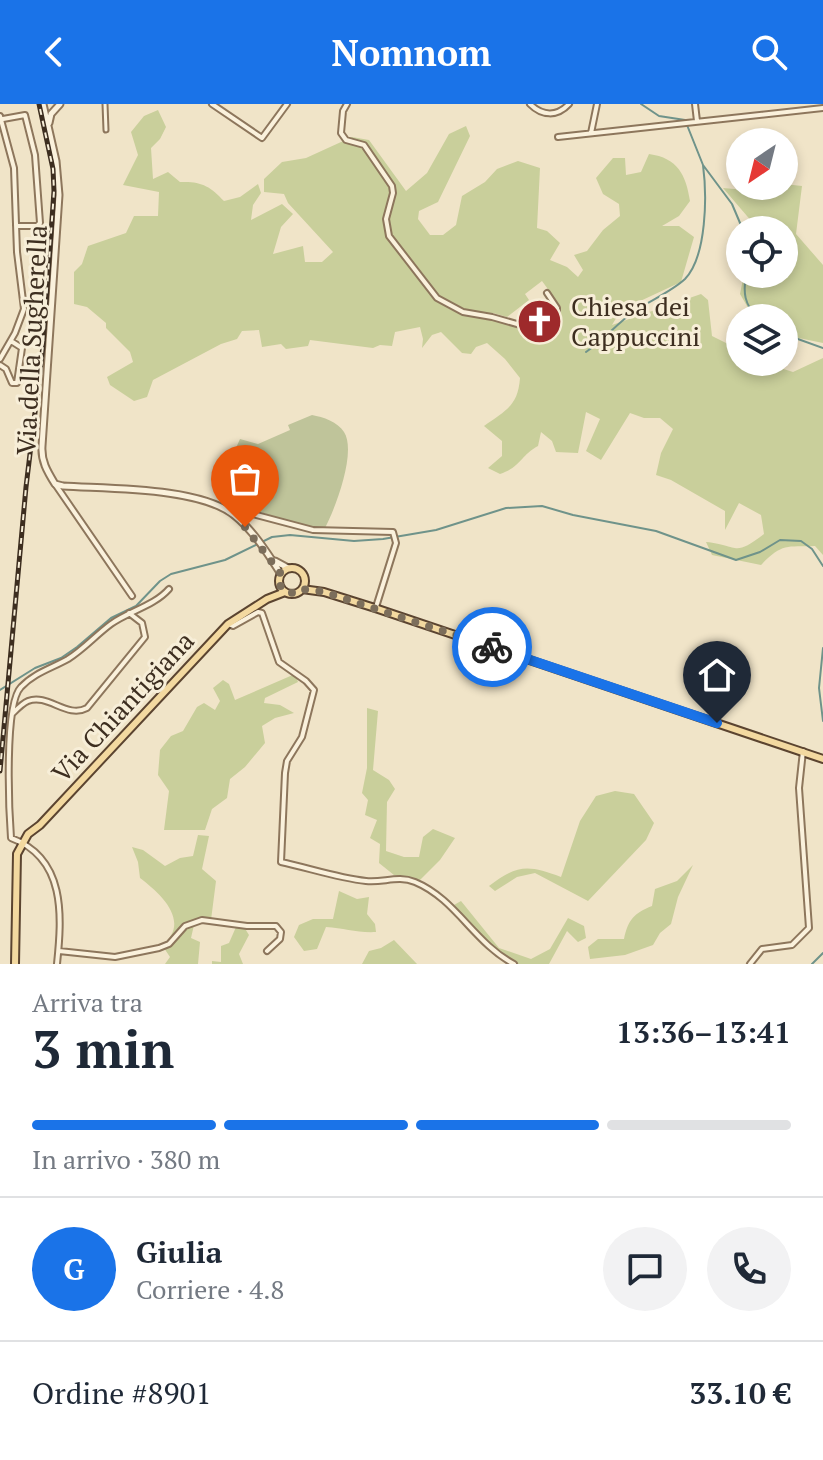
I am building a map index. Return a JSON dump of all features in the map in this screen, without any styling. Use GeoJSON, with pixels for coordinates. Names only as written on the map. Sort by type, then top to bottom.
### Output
{"type":"FeatureCollection","features":[{"type":"Feature","properties":{"kind":"main road","name":"Via Chiantigiana"},"geometry":{"type":"LineString","coordinates":[[288,568],[299,570],[305,580],[324,592]]}},
{"type":"Feature","properties":{"kind":"main road"},"geometry":{"type":"LineString","coordinates":[[281,574],[288,568]]}},
{"type":"Feature","properties":{"kind":"main road","name":"Via Chiantigiana"},"geometry":{"type":"LineString","coordinates":[[267,599],[279,584],[281,574]]}},
{"type":"Feature","properties":{"kind":"main road"},"geometry":{"type":"LineString","coordinates":[[302,589],[305,580]]}},
{"type":"Feature","properties":{"kind":"main road"},"geometry":{"type":"LineString","coordinates":[[279,584],[285,592]]}},
{"type":"Feature","properties":{"kind":"main road","name":"Via Chiantigiana"},"geometry":{"type":"LineString","coordinates":[[23,842],[228,624],[267,599],[302,589],[324,592],[375,608],[823,759]]}},
{"type":"Feature","properties":{"kind":"main road"},"geometry":{"type":"LineString","coordinates":[[15,964],[17,854],[23,842]]}},
{"type":"Feature","properties":{"kind":"street"},"geometry":{"type":"LineString","coordinates":[[43,104],[48,109],[58,106]]}},
{"type":"Feature","properties":{"kind":"street","name":"Via della Sugherella"},"geometry":{"type":"LineString","coordinates":[[43,104],[58,178],[59,221],[41,457],[55,484],[181,495],[219,505],[234,515],[254,537],[281,574]]}},
{"type":"Feature","properties":{"kind":"street"},"geometry":{"type":"LineString","coordinates":[[105,104],[106,130]]}},
{"type":"Feature","properties":{"kind":"street"},"geometry":{"type":"LineString","coordinates":[[212,104],[262,138],[287,104]]}},
{"type":"Feature","properties":{"kind":"street"},"geometry":{"type":"LineString","coordinates":[[347,104],[340,129],[342,137],[364,145],[390,183],[393,193],[386,228],[429,289],[456,310],[500,318],[538,330],[557,316],[557,308],[547,293]]}},
{"type":"Feature","properties":{"kind":"street"},"geometry":{"type":"LineString","coordinates":[[530,104],[548,115],[569,104]]}},
{"type":"Feature","properties":{"kind":"street"},"geometry":{"type":"LineString","coordinates":[[591,133],[597,104]]}},
{"type":"Feature","properties":{"kind":"street"},"geometry":{"type":"LineString","coordinates":[[695,104],[697,121]]}},
{"type":"Feature","properties":{"kind":"street"},"geometry":{"type":"LineString","coordinates":[[49,126],[49,119],[58,106]]}},
{"type":"Feature","properties":{"kind":"street"},"geometry":{"type":"LineString","coordinates":[[558,137],[823,108]]}},
{"type":"Feature","properties":{"kind":"street"},"geometry":{"type":"LineString","coordinates":[[0,359],[24,309],[16,226],[14,168],[1,118],[25,115],[37,168],[40,223],[37,226],[16,226]]}},
{"type":"Feature","properties":{"kind":"street"},"geometry":{"type":"LineString","coordinates":[[0,365],[6,369],[12,383],[17,383],[22,348],[11,341]]}},
{"type":"Feature","properties":{"kind":"street"},"geometry":{"type":"LineString","coordinates":[[55,484],[132,596]]}},
{"type":"Feature","properties":{"kind":"street"},"geometry":{"type":"LineString","coordinates":[[234,515],[241,511],[313,530],[391,532],[395,540],[375,608]]}},
{"type":"Feature","properties":{"kind":"street"},"geometry":{"type":"LineString","coordinates":[[271,559],[288,568]]}},
{"type":"Feature","properties":{"kind":"street"},"geometry":{"type":"LineString","coordinates":[[57,964],[61,911],[53,879],[34,849],[11,838],[8,800],[13,713],[18,689],[67,659],[112,623],[169,589]]}},
{"type":"Feature","properties":{"kind":"street"},"geometry":{"type":"LineString","coordinates":[[228,624],[233,626],[258,612],[262,613],[279,662],[314,690],[302,737],[287,761],[281,862],[367,881],[398,878],[416,882],[450,906],[491,950],[514,964]]}},
{"type":"Feature","properties":{"kind":"street"},"geometry":{"type":"LineString","coordinates":[[13,713],[27,701],[38,700],[80,712],[87,708],[145,637],[142,623],[129,613]]}},
{"type":"Feature","properties":{"kind":"street"},"geometry":{"type":"LineString","coordinates":[[750,964],[762,949],[792,945],[809,928],[799,788],[803,751]]}},
{"type":"Feature","properties":{"kind":"street"},"geometry":{"type":"LineString","coordinates":[[59,951],[115,957],[159,948],[169,944],[185,926],[202,920],[276,926],[280,930],[280,939],[267,951]]}},
{"type":"Feature","properties":{"kind":"green space"},"geometry":{"type":"Polygon","coordinates":[[[158,110],[166,127],[151,148],[153,179],[168,172],[180,182],[205,186],[224,201],[240,197],[258,184],[261,193],[253,205],[251,220],[282,204],[293,214],[281,227],[273,254],[303,246],[305,262],[322,262],[333,252],[288,203],[284,194],[264,192],[264,179],[282,162],[306,158],[352,137],[369,140],[406,191],[427,173],[449,134],[466,126],[470,136],[438,202],[419,211],[418,219],[430,235],[443,235],[456,225],[462,196],[485,182],[497,169],[518,161],[540,168],[537,228],[547,231],[560,243],[550,260],[567,267],[578,277],[583,270],[574,255],[587,251],[603,230],[620,216],[619,204],[603,194],[596,178],[613,158],[625,158],[626,175],[641,172],[649,154],[667,159],[683,176],[690,201],[679,216],[662,226],[679,226],[694,237],[681,282],[621,310],[612,325],[701,294],[708,300],[712,336],[726,343],[726,376],[798,376],[798,370],[823,358],[823,555],[815,546],[791,547],[774,553],[761,565],[712,555],[706,542],[741,548],[764,534],[761,515],[739,503],[725,530],[725,511],[671,480],[656,475],[661,453],[673,429],[660,418],[644,418],[630,413],[601,460],[586,451],[600,419],[586,412],[578,453],[556,452],[552,441],[541,432],[538,446],[512,468],[500,474],[488,468],[502,456],[502,441],[484,426],[514,401],[520,378],[487,343],[476,347],[471,354],[462,353],[441,332],[432,335],[422,348],[420,327],[395,332],[392,346],[373,348],[310,340],[308,346],[286,349],[281,344],[262,347],[259,330],[242,331],[237,339],[221,344],[153,380],[147,397],[134,401],[110,385],[107,377],[133,362],[130,352],[106,328],[106,323],[87,307],[74,304],[74,272],[82,264],[88,246],[126,233],[134,216],[158,216],[159,192],[123,185],[138,155],[131,132],[144,116],[158,110]],[[542,281],[525,294],[529,300],[507,317],[493,313],[490,318],[513,323],[535,337],[560,318],[561,307],[542,281]]]}},
{"type":"Feature","properties":{"kind":"green space"},"geometry":{"type":"Polygon","coordinates":[[[798,186],[802,186],[798,218],[747,216],[733,200],[798,200],[798,186]]]}},
{"type":"Feature","properties":{"kind":"green space"},"geometry":{"type":"Polygon","coordinates":[[[798,236],[823,265],[823,343],[798,338],[798,304],[746,304],[740,294],[741,288],[798,288],[798,236]]]}},
{"type":"Feature","properties":{"kind":"green space"},"geometry":{"type":"Polygon","coordinates":[[[312,415],[338,425],[347,441],[343,480],[325,528],[313,529],[223,500],[228,483],[221,481],[240,439],[258,444],[290,430],[288,425],[312,415]]]}},
{"type":"Feature","properties":{"kind":"green space"},"geometry":{"type":"Polygon","coordinates":[[[295,674],[298,682],[265,698],[264,703],[280,705],[294,713],[275,718],[262,726],[265,743],[230,779],[227,798],[212,809],[205,830],[164,830],[169,791],[158,775],[160,750],[171,736],[183,731],[197,707],[204,703],[215,710],[220,701],[213,688],[223,680],[229,684],[235,700],[295,674]]]}},
{"type":"Feature","properties":{"kind":"green space"},"geometry":{"type":"Polygon","coordinates":[[[367,708],[378,711],[373,770],[389,780],[395,789],[387,802],[386,851],[404,857],[419,857],[423,837],[433,829],[455,838],[440,860],[420,880],[394,875],[379,863],[380,844],[370,838],[377,820],[365,815],[368,800],[362,793],[367,768],[367,708]]]}},
{"type":"Feature","properties":{"kind":"green space"},"geometry":{"type":"Polygon","coordinates":[[[615,791],[634,794],[654,823],[646,840],[588,901],[535,873],[517,877],[495,891],[489,886],[516,870],[524,869],[540,870],[561,877],[580,821],[596,796],[615,791]]]}},
{"type":"Feature","properties":{"kind":"green space"},"geometry":{"type":"Polygon","coordinates":[[[198,835],[209,836],[202,869],[216,881],[211,920],[194,925],[191,938],[200,942],[198,964],[165,964],[170,957],[162,945],[174,927],[173,918],[164,900],[140,878],[132,847],[143,850],[165,866],[180,858],[193,856],[198,835]]]}},
{"type":"Feature","properties":{"kind":"green space"},"geometry":{"type":"Polygon","coordinates":[[[693,865],[678,897],[671,924],[660,933],[653,945],[625,955],[590,959],[588,947],[598,939],[624,939],[633,918],[652,906],[655,889],[677,881],[693,865]]]}},
{"type":"Feature","properties":{"kind":"green space"},"geometry":{"type":"Polygon","coordinates":[[[339,891],[357,899],[369,897],[367,914],[375,924],[376,932],[326,927],[317,949],[304,951],[294,937],[299,925],[313,919],[333,919],[339,891]]]}},
{"type":"Feature","properties":{"kind":"green space"},"geometry":{"type":"Polygon","coordinates":[[[461,901],[499,948],[531,959],[550,949],[568,918],[584,926],[586,938],[578,942],[567,931],[549,964],[510,964],[486,944],[454,905],[461,901]]]}},
{"type":"Feature","properties":{"kind":"green space"},"geometry":{"type":"Polygon","coordinates":[[[236,927],[244,927],[249,935],[239,954],[243,964],[212,964],[212,961],[221,962],[221,946],[229,943],[236,927]]]}},
{"type":"Feature","properties":{"kind":"green space"},"geometry":{"type":"Polygon","coordinates":[[[394,940],[417,964],[362,964],[369,951],[394,940]]]}},
{"type":"Feature","properties":{"kind":"waterway"},"geometry":{"type":"LineString","coordinates":[[641,104],[659,116],[685,120],[703,165],[732,204],[737,216]]}},
{"type":"Feature","properties":{"kind":"waterway"},"geometry":{"type":"LineString","coordinates":[[586,352],[633,312],[679,284],[692,269],[704,225],[703,165]]}},
{"type":"Feature","properties":{"kind":"waterway"},"geometry":{"type":"LineString","coordinates":[[745,288],[748,304]]}},
{"type":"Feature","properties":{"kind":"waterway"},"geometry":{"type":"LineString","coordinates":[[798,339],[823,348]]}},
{"type":"Feature","properties":{"kind":"waterway"},"geometry":{"type":"LineString","coordinates":[[0,690],[35,668],[61,658],[111,618],[136,606],[171,574],[225,560],[272,537],[290,535],[354,541],[383,539],[436,530],[506,508],[542,506],[656,531],[736,560],[760,552],[780,540],[801,541],[812,549],[823,566]]}},
{"type":"Feature","properties":{"kind":"waterway"},"geometry":{"type":"LineString","coordinates":[[823,648],[819,688],[823,721]]}},
{"type":"Feature","properties":{"kind":"waterway"},"geometry":{"type":"LineString","coordinates":[[812,964],[823,953]]}},
{"type":"Feature","properties":{"kind":"railway"},"geometry":{"type":"LineString","coordinates":[[0,771],[26,487],[43,346],[54,191],[53,169],[39,104]]}},
{"type":"Feature","properties":{"kind":"way so far"},"geometry":{"type":"LineString","coordinates":[[245,527],[281,574],[279,584],[285,592],[296,593],[302,589],[324,592],[492,647]]}},
{"type":"Feature","properties":{"kind":"place","name":"Chiesa dei Cappuccini"},"geometry":{"type":"Point","coordinates":[540,322]}},
{"type":"Feature","properties":{"kind":"route"},"geometry":{"type":"LineString","coordinates":[[492,647],[717,723]]}}]}
